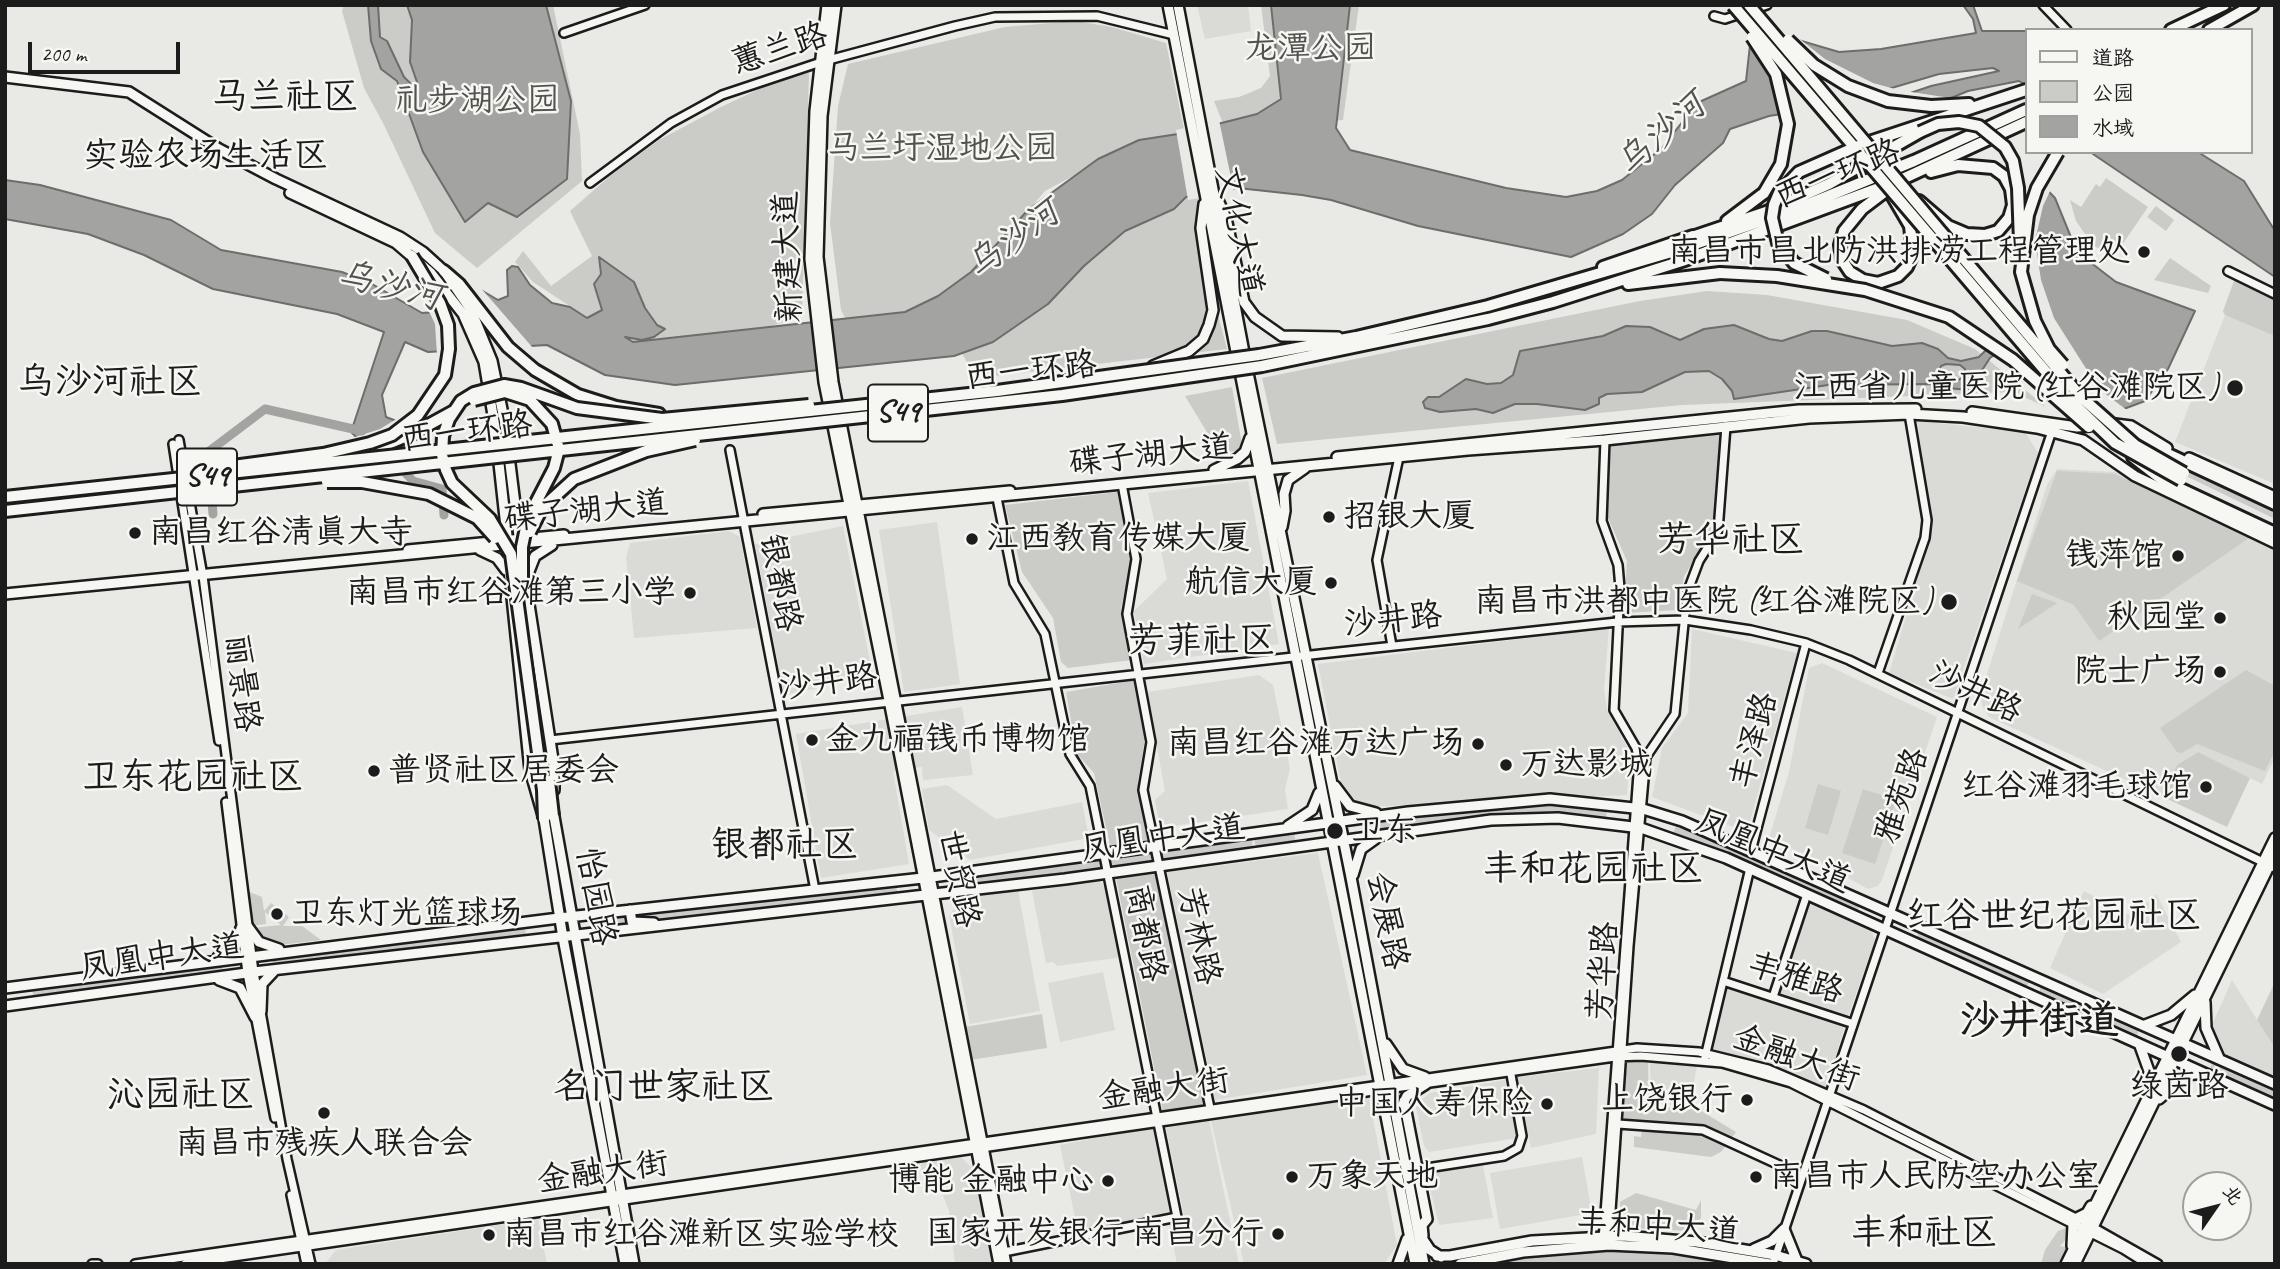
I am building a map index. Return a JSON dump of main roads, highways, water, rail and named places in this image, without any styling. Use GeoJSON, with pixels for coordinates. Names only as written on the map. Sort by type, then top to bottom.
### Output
{"type":"FeatureCollection","features":[{"type":"Feature","properties":{"kind":"highway"},"geometry":{"type":"LineString","coordinates":[[1733,5],[1888,190],[2071,401],[2115,443],[2183,477],[2115,430],[2081,397],[1751,5]]}},
{"type":"Feature","properties":{"kind":"highway"},"geometry":{"type":"LineString","coordinates":[[1689,238],[1725,222],[1764,193],[1786,150],[1786,106],[1776,74],[1733,5]]}},
{"type":"Feature","properties":{"kind":"highway"},"geometry":{"type":"LineString","coordinates":[[1751,5],[1795,48],[1840,81],[1888,101],[1955,106],[2021,92]]}},
{"type":"Feature","properties":{"kind":"highway"},"geometry":{"type":"LineString","coordinates":[[2175,28],[2224,5]]}},
{"type":"Feature","properties":{"kind":"highway"},"geometry":{"type":"LineString","coordinates":[[2193,28],[2234,5]]}},
{"type":"Feature","properties":{"kind":"highway"},"geometry":{"type":"LineString","coordinates":[[2213,28],[2253,5]]}},
{"type":"Feature","properties":{"kind":"highway"},"geometry":{"type":"LineString","coordinates":[[2225,28],[2261,5]]}},
{"type":"Feature","properties":{"kind":"highway"},"geometry":{"type":"LineString","coordinates":[[2021,92],[1858,146],[1811,166],[1788,181],[1779,192],[1772,218],[1778,243],[1794,263],[1818,276],[1949,317],[1983,337],[2077,418],[2164,481],[2275,533]]}},
{"type":"Feature","properties":{"kind":"highway","name":"西一环路"},"geometry":{"type":"LineString","coordinates":[[5,497],[1118,376],[1220,363],[1356,337],[1552,288],[1748,227],[1914,161],[2024,111]]}},
{"type":"Feature","properties":{"kind":"highway"},"geometry":{"type":"LineString","coordinates":[[1552,288],[1619,260],[1766,212],[1854,171],[1938,124],[1959,122],[1979,126],[2005,147],[2013,161],[2018,188],[2021,272],[2035,321],[2049,349],[2115,430],[2275,504]]}},
{"type":"Feature","properties":{"kind":"highway","name":"西一环路"},"geometry":{"type":"LineString","coordinates":[[5,511],[1062,395],[1222,373],[1358,348],[1553,302],[1806,218],[1898,181],[2024,123]]}},
{"type":"Feature","properties":{"kind":"highway"},"geometry":{"type":"LineString","coordinates":[[2021,272],[2028,215],[2037,188],[2057,154]]}},
{"type":"Feature","properties":{"kind":"highway"},"geometry":{"type":"LineString","coordinates":[[1888,190],[1910,226],[1913,254],[1907,267],[1886,282],[1863,280],[1850,272],[1842,260],[1840,245],[1844,231],[1862,209],[1898,181],[1937,169],[1976,164],[1993,168],[2004,176],[2011,190],[2013,205],[2009,218],[1997,231],[1985,235],[1967,234],[1948,226],[1909,192]]}},
{"type":"Feature","properties":{"kind":"highway"},"geometry":{"type":"LineString","coordinates":[[323,454],[392,435],[418,415],[444,375],[449,349],[448,325],[440,303],[412,256]]}},
{"type":"Feature","properties":{"kind":"highway"},"geometry":{"type":"LineString","coordinates":[[444,271],[459,284],[508,346],[557,384],[579,395],[616,407],[687,415]]}},
{"type":"Feature","properties":{"kind":"highway"},"geometry":{"type":"LineString","coordinates":[[1601,287],[1720,273],[1777,276],[1865,290]]}},
{"type":"Feature","properties":{"kind":"highway"},"geometry":{"type":"LineString","coordinates":[[549,818],[522,605],[511,554],[490,519],[452,482],[442,454],[443,436],[461,401],[485,387],[504,385],[521,388],[577,408],[620,416],[662,419],[788,405],[854,406]]}},
{"type":"Feature","properties":{"kind":"highway"},"geometry":{"type":"LineString","coordinates":[[98,488],[144,478],[376,449],[412,434],[481,396],[505,392],[530,400],[552,424],[559,449],[554,468],[528,519],[522,547],[522,605]]}},
{"type":"Feature","properties":{"kind":"highway"},"geometry":{"type":"LineString","coordinates":[[522,605],[526,547],[532,526],[555,493],[573,479],[646,450],[753,428]]}},
{"type":"Feature","properties":{"kind":"highway"},"geometry":{"type":"LineString","coordinates":[[300,480],[398,487],[429,494],[455,505],[477,518],[503,548],[522,605]]}},
{"type":"Feature","properties":{"kind":"main road","name":"新建大道"},"geometry":{"type":"LineString","coordinates":[[825,61],[827,5]]}},
{"type":"Feature","properties":{"kind":"main road","name":"新建大道"},"geometry":{"type":"LineString","coordinates":[[836,5],[825,61],[811,176],[810,243],[826,362],[855,508]]}},
{"type":"Feature","properties":{"kind":"main road","name":"文化大道"},"geometry":{"type":"LineString","coordinates":[[1168,5],[1195,122],[1262,468]]}},
{"type":"Feature","properties":{"kind":"main road","name":"文化大道"},"geometry":{"type":"LineString","coordinates":[[1178,5],[1195,122]]}},
{"type":"Feature","properties":{"kind":"main road"},"geometry":{"type":"LineString","coordinates":[[5,77],[129,92],[264,173],[400,237],[444,271],[471,310],[488,362]]}},
{"type":"Feature","properties":{"kind":"main road"},"geometry":{"type":"LineString","coordinates":[[5,82],[79,89],[130,98],[252,173],[396,243],[431,273],[463,314],[488,362]]}},
{"type":"Feature","properties":{"kind":"main road","name":"文化大道"},"geometry":{"type":"LineString","coordinates":[[1210,197],[1250,429],[1262,468]]}},
{"type":"Feature","properties":{"kind":"main road"},"geometry":{"type":"LineString","coordinates":[[1118,376],[1189,351],[1206,332],[1213,310],[1201,229],[1210,197],[1222,205],[1244,302],[1262,325],[1282,336],[1356,337]]}},
{"type":"Feature","properties":{"kind":"main road","name":"怡园路"},"geometry":{"type":"LineString","coordinates":[[488,362],[505,424],[519,542],[554,766],[549,818],[559,918],[617,1199],[634,1264]]}},
{"type":"Feature","properties":{"kind":"main road","name":"怡园路"},"geometry":{"type":"LineString","coordinates":[[488,362],[530,770],[549,818],[576,936],[625,1264]]}},
{"type":"Feature","properties":{"kind":"main road","name":"碟子湖大道"},"geometry":{"type":"LineString","coordinates":[[855,508],[997,498],[1799,410],[1892,408],[1965,411],[2053,427],[2083,440],[2135,476],[2275,543]]}},
{"type":"Feature","properties":{"kind":"main road","name":"碟子湖大道"},"geometry":{"type":"LineString","coordinates":[[5,594],[1214,470],[1311,465],[1605,440],[1809,418],[1909,414],[1963,416],[2053,427],[2077,428],[2110,423],[2131,426],[2162,446],[2275,497]]}},
{"type":"Feature","properties":{"kind":"main road"},"geometry":{"type":"LineString","coordinates":[[1214,470],[1231,464],[1245,452],[1250,429]]}},
{"type":"Feature","properties":{"kind":"main road"},"geometry":{"type":"LineString","coordinates":[[1281,532],[1288,480],[1311,465]]}},
{"type":"Feature","properties":{"kind":"main road","name":"会展路"},"geometry":{"type":"LineString","coordinates":[[1262,468],[1281,532],[1344,841],[1406,1171],[1415,1264]]}},
{"type":"Feature","properties":{"kind":"main road","name":"会展路"},"geometry":{"type":"LineString","coordinates":[[1262,468],[1294,656],[1379,1087],[1413,1231],[1424,1264]]}},
{"type":"Feature","properties":{"kind":"main road"},"geometry":{"type":"LineString","coordinates":[[515,507],[529,526],[555,539],[536,555],[525,580]]}},
{"type":"Feature","properties":{"kind":"main road"},"geometry":{"type":"LineString","coordinates":[[471,547],[496,529],[505,508]]}},
{"type":"Feature","properties":{"kind":"main road","name":"世贸路"},"geometry":{"type":"LineString","coordinates":[[855,508],[980,1146],[1006,1264]]}},
{"type":"Feature","properties":{"kind":"main road"},"geometry":{"type":"LineString","coordinates":[[471,547],[497,558],[508,575]]}},
{"type":"Feature","properties":{"kind":"main road","name":"碟子湖大道"},"geometry":{"type":"LineString","coordinates":[[5,589],[199,574]]}},
{"type":"Feature","properties":{"kind":"main road"},"geometry":{"type":"LineString","coordinates":[[1330,774],[1340,795],[1350,806],[1370,813],[1392,815]]}},
{"type":"Feature","properties":{"kind":"main road"},"geometry":{"type":"LineString","coordinates":[[1277,831],[1306,817],[1316,804],[1320,788]]}},
{"type":"Feature","properties":{"kind":"main road","name":"凤凰中大道"},"geometry":{"type":"LineString","coordinates":[[5,988],[572,916],[928,878],[1392,815],[1550,799],[1639,808],[1675,819],[1890,911],[2275,1084]]}},
{"type":"Feature","properties":{"kind":"main road"},"geometry":{"type":"LineString","coordinates":[[1617,805],[1617,824]]}},
{"type":"Feature","properties":{"kind":"main road","name":"凤凰中大道"},"geometry":{"type":"LineString","coordinates":[[5,1006],[250,973],[1108,873],[1491,820],[1533,818],[1617,824],[1668,836],[1750,868],[2275,1105]]}},
{"type":"Feature","properties":{"kind":"main road"},"geometry":{"type":"LineString","coordinates":[[1668,836],[1675,819]]}},
{"type":"Feature","properties":{"kind":"main road"},"geometry":{"type":"LineString","coordinates":[[1352,884],[1361,849],[1374,839],[1407,832]]}},
{"type":"Feature","properties":{"kind":"main road"},"geometry":{"type":"LineString","coordinates":[[1244,835],[1258,840],[1258,847],[1249,853]]}},
{"type":"Feature","properties":{"kind":"main road"},"geometry":{"type":"LineString","coordinates":[[2143,1025],[2171,1015],[2202,994],[2257,890],[2268,865],[2275,836]]}},
{"type":"Feature","properties":{"kind":"main road"},"geometry":{"type":"LineString","coordinates":[[1300,847],[1315,846],[1327,851],[1337,873]]}},
{"type":"Feature","properties":{"kind":"main road"},"geometry":{"type":"LineString","coordinates":[[2066,1264],[2088,1228],[2202,994],[2275,854]]}},
{"type":"Feature","properties":{"kind":"main road"},"geometry":{"type":"LineString","coordinates":[[630,910],[632,922],[677,925]]}},
{"type":"Feature","properties":{"kind":"main road"},"geometry":{"type":"LineString","coordinates":[[200,962],[231,951],[245,928],[265,946],[295,950]]}},
{"type":"Feature","properties":{"kind":"main road"},"geometry":{"type":"LineString","coordinates":[[210,978],[240,988],[258,1014],[262,984],[276,970]]}},
{"type":"Feature","properties":{"kind":"main road"},"geometry":{"type":"LineString","coordinates":[[2202,994],[2206,1028],[2220,1060]]}},
{"type":"Feature","properties":{"kind":"main road"},"geometry":{"type":"LineString","coordinates":[[1380,1032],[1397,1063],[1425,1081],[1404,1101],[1398,1126]]}},
{"type":"Feature","properties":{"kind":"main road"},"geometry":{"type":"LineString","coordinates":[[2139,1044],[2149,1071],[2149,1103]]}},
{"type":"Feature","properties":{"kind":"main road"},"geometry":{"type":"LineString","coordinates":[[2075,1264],[2104,1188],[2149,1103],[2183,1078],[2203,1073]]}},
{"type":"Feature","properties":{"kind":"main road"},"geometry":{"type":"LineString","coordinates":[[1404,1101],[1427,1219],[1422,1225],[1424,1241]]}},
{"type":"Feature","properties":{"kind":"main road","name":"世贸路"},"geometry":{"type":"LineString","coordinates":[[980,1146],[999,1264]]}},
{"type":"Feature","properties":{"kind":"main road"},"geometry":{"type":"LineString","coordinates":[[2072,1251],[2075,1221],[2087,1213],[2104,1188]]}},
{"type":"Feature","properties":{"kind":"main road"},"geometry":{"type":"LineString","coordinates":[[1437,1255],[1450,1256],[1532,1241],[1655,1238],[1747,1250],[1773,1261],[1801,1262],[1784,1229],[1763,1247],[1747,1250]]}},
{"type":"Feature","properties":{"kind":"main road"},"geometry":{"type":"LineString","coordinates":[[1398,1264],[1413,1231],[1437,1255],[1464,1263]]}},
{"type":"Feature","properties":{"kind":"main road","name":"丰和中大道"},"geometry":{"type":"LineString","coordinates":[[1464,1263],[1606,1241],[1773,1261]]}},
{"type":"Feature","properties":{"kind":"water","name":"礼步湖公园"},"geometry":{"type":"Polygon","coordinates":[[[368,5],[378,5],[380,37],[387,41],[404,77],[412,85],[417,82],[410,62],[412,20],[407,5],[546,5],[571,101],[567,179],[517,217],[488,203],[465,222],[423,152],[397,81],[381,69],[371,41],[368,5]]]}},
{"type":"Feature","properties":{"kind":"water","name":"乌沙河"},"geometry":{"type":"Polygon","coordinates":[[[1271,5],[1350,5],[1336,128],[1350,150],[1506,188],[1566,197],[1597,191],[1622,180],[1662,148],[1697,103],[1746,81],[1750,45],[1788,37],[1839,52],[1881,49],[1976,33],[1973,19],[1963,5],[1973,5],[1982,31],[2024,31],[2024,84],[2019,81],[1968,91],[1893,122],[1869,107],[1931,86],[1999,71],[1993,68],[1939,74],[1827,107],[1769,116],[1730,129],[1723,143],[1675,185],[1652,214],[1623,234],[1571,257],[1418,226],[1331,200],[1238,188],[1186,197],[1174,209],[1125,231],[1084,266],[1048,304],[993,342],[954,356],[675,385],[605,375],[547,345],[428,352],[405,342],[382,395],[386,417],[412,427],[395,474],[351,432],[384,332],[337,314],[213,289],[144,255],[88,234],[5,219],[5,180],[40,185],[171,220],[221,250],[342,272],[372,284],[422,313],[434,312],[481,290],[498,300],[508,296],[507,270],[512,266],[518,267],[530,285],[552,303],[570,307],[587,318],[602,310],[594,284],[601,274],[599,257],[634,282],[645,308],[657,325],[665,329],[654,337],[642,340],[625,337],[633,342],[905,312],[938,296],[971,272],[1028,210],[1098,159],[1139,140],[1178,134],[1257,114],[1281,99],[1271,5]]]}},
{"type":"Feature","properties":{"kind":"water"},"geometry":{"type":"Polygon","coordinates":[[[2093,154],[2201,154],[2244,181],[2275,231],[2275,277],[2093,154]]]}},
{"type":"Feature","properties":{"kind":"water"},"geometry":{"type":"Polygon","coordinates":[[[2032,174],[2055,198],[2077,252],[2116,282],[2195,311],[2168,369],[2145,401],[2113,413],[2014,341],[1990,358],[1969,390],[1934,384],[1828,385],[1734,399],[1732,391],[1722,379],[1709,371],[1685,372],[1642,392],[1607,394],[1599,398],[1599,404],[1585,410],[1537,404],[1515,404],[1493,413],[1476,409],[1440,412],[1425,408],[1423,402],[1428,397],[1439,397],[1466,379],[1487,384],[1501,383],[1513,375],[1520,351],[1603,336],[1626,326],[1650,327],[1680,340],[1704,329],[1734,325],[1769,339],[1782,341],[1812,331],[1827,331],[1892,346],[1922,343],[1938,349],[1948,358],[1961,361],[1979,357],[2003,333],[1975,188],[2032,174]],[[1960,365],[1941,366],[1938,374],[1940,379],[1956,382],[1964,376],[1965,369],[1960,365]]]}},
{"type":"Feature","properties":{"kind":"waterway"},"geometry":{"type":"LineString","coordinates":[[213,514],[208,452],[265,409],[362,431]]}},
{"type":"Feature","properties":{"kind":"waterway"},"geometry":{"type":"LineString","coordinates":[[397,464],[413,481],[442,489],[444,515]]}},
{"type":"Feature","properties":{"kind":"place","name":"南昌市昌北防洪排涝工程管理处"},"geometry":{"type":"Point","coordinates":[2144,252]}},
{"type":"Feature","properties":{"kind":"place","name":"江西省儿童医院 (红谷滩院区)"},"geometry":{"type":"Point","coordinates":[2235,388]}},
{"type":"Feature","properties":{"kind":"place","name":"招银大厦"},"geometry":{"type":"Point","coordinates":[1329,517]}},
{"type":"Feature","properties":{"kind":"place","name":"南昌红谷清真大寺"},"geometry":{"type":"Point","coordinates":[135,533]}},
{"type":"Feature","properties":{"kind":"place","name":"江西教育传媒大厦"},"geometry":{"type":"Point","coordinates":[972,539]}},
{"type":"Feature","properties":{"kind":"place","name":"钱萍馆"},"geometry":{"type":"Point","coordinates":[2178,556]}},
{"type":"Feature","properties":{"kind":"place","name":"航信大厦"},"geometry":{"type":"Point","coordinates":[1331,583]}},
{"type":"Feature","properties":{"kind":"place","name":"南昌市红谷滩第三小学"},"geometry":{"type":"Point","coordinates":[690,593]}},
{"type":"Feature","properties":{"kind":"place","name":"南昌市洪都中医院 (红谷滩院区)"},"geometry":{"type":"Point","coordinates":[1949,602]}},
{"type":"Feature","properties":{"kind":"place","name":"秋园堂"},"geometry":{"type":"Point","coordinates":[2220,618]}},
{"type":"Feature","properties":{"kind":"place","name":"院士广场"},"geometry":{"type":"Point","coordinates":[2220,672]}},
{"type":"Feature","properties":{"kind":"place","name":"金九福钱币博物馆"},"geometry":{"type":"Point","coordinates":[812,740]}},
{"type":"Feature","properties":{"kind":"place","name":"南昌红谷滩万达广场"},"geometry":{"type":"Point","coordinates":[1478,744]}},
{"type":"Feature","properties":{"kind":"place","name":"万达影城"},"geometry":{"type":"Point","coordinates":[1506,765]}},
{"type":"Feature","properties":{"kind":"place","name":"普贤社区居委会"},"geometry":{"type":"Point","coordinates":[374,771]}},
{"type":"Feature","properties":{"kind":"place","name":"红谷滩羽毛球馆"},"geometry":{"type":"Point","coordinates":[2206,787]}},
{"type":"Feature","properties":{"kind":"place","name":"卫东"},"geometry":{"type":"Point","coordinates":[1335,831]}},
{"type":"Feature","properties":{"kind":"place","name":"卫东灯光篮球场"},"geometry":{"type":"Point","coordinates":[277,914]}},
{"type":"Feature","properties":{"kind":"place","name":"绿茵路"},"geometry":{"type":"Point","coordinates":[2179,1054]}},
{"type":"Feature","properties":{"kind":"place","name":"上饶银行"},"geometry":{"type":"Point","coordinates":[1747,1100]}},
{"type":"Feature","properties":{"kind":"place","name":"中国人寿保险"},"geometry":{"type":"Point","coordinates":[1547,1104]}},
{"type":"Feature","properties":{"kind":"place","name":"南昌市残疾人联合会"},"geometry":{"type":"Point","coordinates":[324,1113]}},
{"type":"Feature","properties":{"kind":"place","name":"万象天地"},"geometry":{"type":"Point","coordinates":[1292,1177]}},
{"type":"Feature","properties":{"kind":"place","name":"南昌市人民防空办公室"},"geometry":{"type":"Point","coordinates":[1756,1177]}},
{"type":"Feature","properties":{"kind":"place","name":"博能 金融中心"},"geometry":{"type":"Point","coordinates":[1108,1181]}},
{"type":"Feature","properties":{"kind":"place","name":"国家开发银行 南昌分行"},"geometry":{"type":"Point","coordinates":[1278,1234]}},
{"type":"Feature","properties":{"kind":"place","name":"南昌市红谷滩新区实验学校"},"geometry":{"type":"Point","coordinates":[489,1235]}},
{"type":"Feature","properties":{"kind":"district","name":"马兰社区"},"geometry":{"type":"Point","coordinates":[285,98]}},
{"type":"Feature","properties":{"kind":"district","name":"实验农场生活区"},"geometry":{"type":"Point","coordinates":[206,157]}},
{"type":"Feature","properties":{"kind":"district","name":"乌沙河社区"},"geometry":{"type":"Point","coordinates":[110,383]}},
{"type":"Feature","properties":{"kind":"district","name":"芳华社区"},"geometry":{"type":"Point","coordinates":[1731,541]}},
{"type":"Feature","properties":{"kind":"district","name":"芳菲社区"},"geometry":{"type":"Point","coordinates":[1202,642]}},
{"type":"Feature","properties":{"kind":"district","name":"卫东花园社区"},"geometry":{"type":"Point","coordinates":[193,778]}},
{"type":"Feature","properties":{"kind":"district","name":"银都社区"},"geometry":{"type":"Point","coordinates":[785,846]}},
{"type":"Feature","properties":{"kind":"district","name":"丰和花园社区"},"geometry":{"type":"Point","coordinates":[1593,870]}},
{"type":"Feature","properties":{"kind":"district","name":"红谷世纪花园社区"},"geometry":{"type":"Point","coordinates":[2054,917]}},
{"type":"Feature","properties":{"kind":"district","name":"沙井街道"},"geometry":{"type":"Point","coordinates":[2039,1023]}},
{"type":"Feature","properties":{"kind":"district","name":"名门世家社区"},"geometry":{"type":"Point","coordinates":[664,1088]}},
{"type":"Feature","properties":{"kind":"district","name":"沁园社区"},"geometry":{"type":"Point","coordinates":[181,1096]}},
{"type":"Feature","properties":{"kind":"district","name":"丰和社区"},"geometry":{"type":"Point","coordinates":[1924,1234]}},
{"type":"Feature","properties":{"kind":"park label","name":"龙潭公园"},"geometry":{"type":"Point","coordinates":[1310,49]}},
{"type":"Feature","properties":{"kind":"park label","name":"马兰圩湿地公园"},"geometry":{"type":"Point","coordinates":[942,149]}}]}
